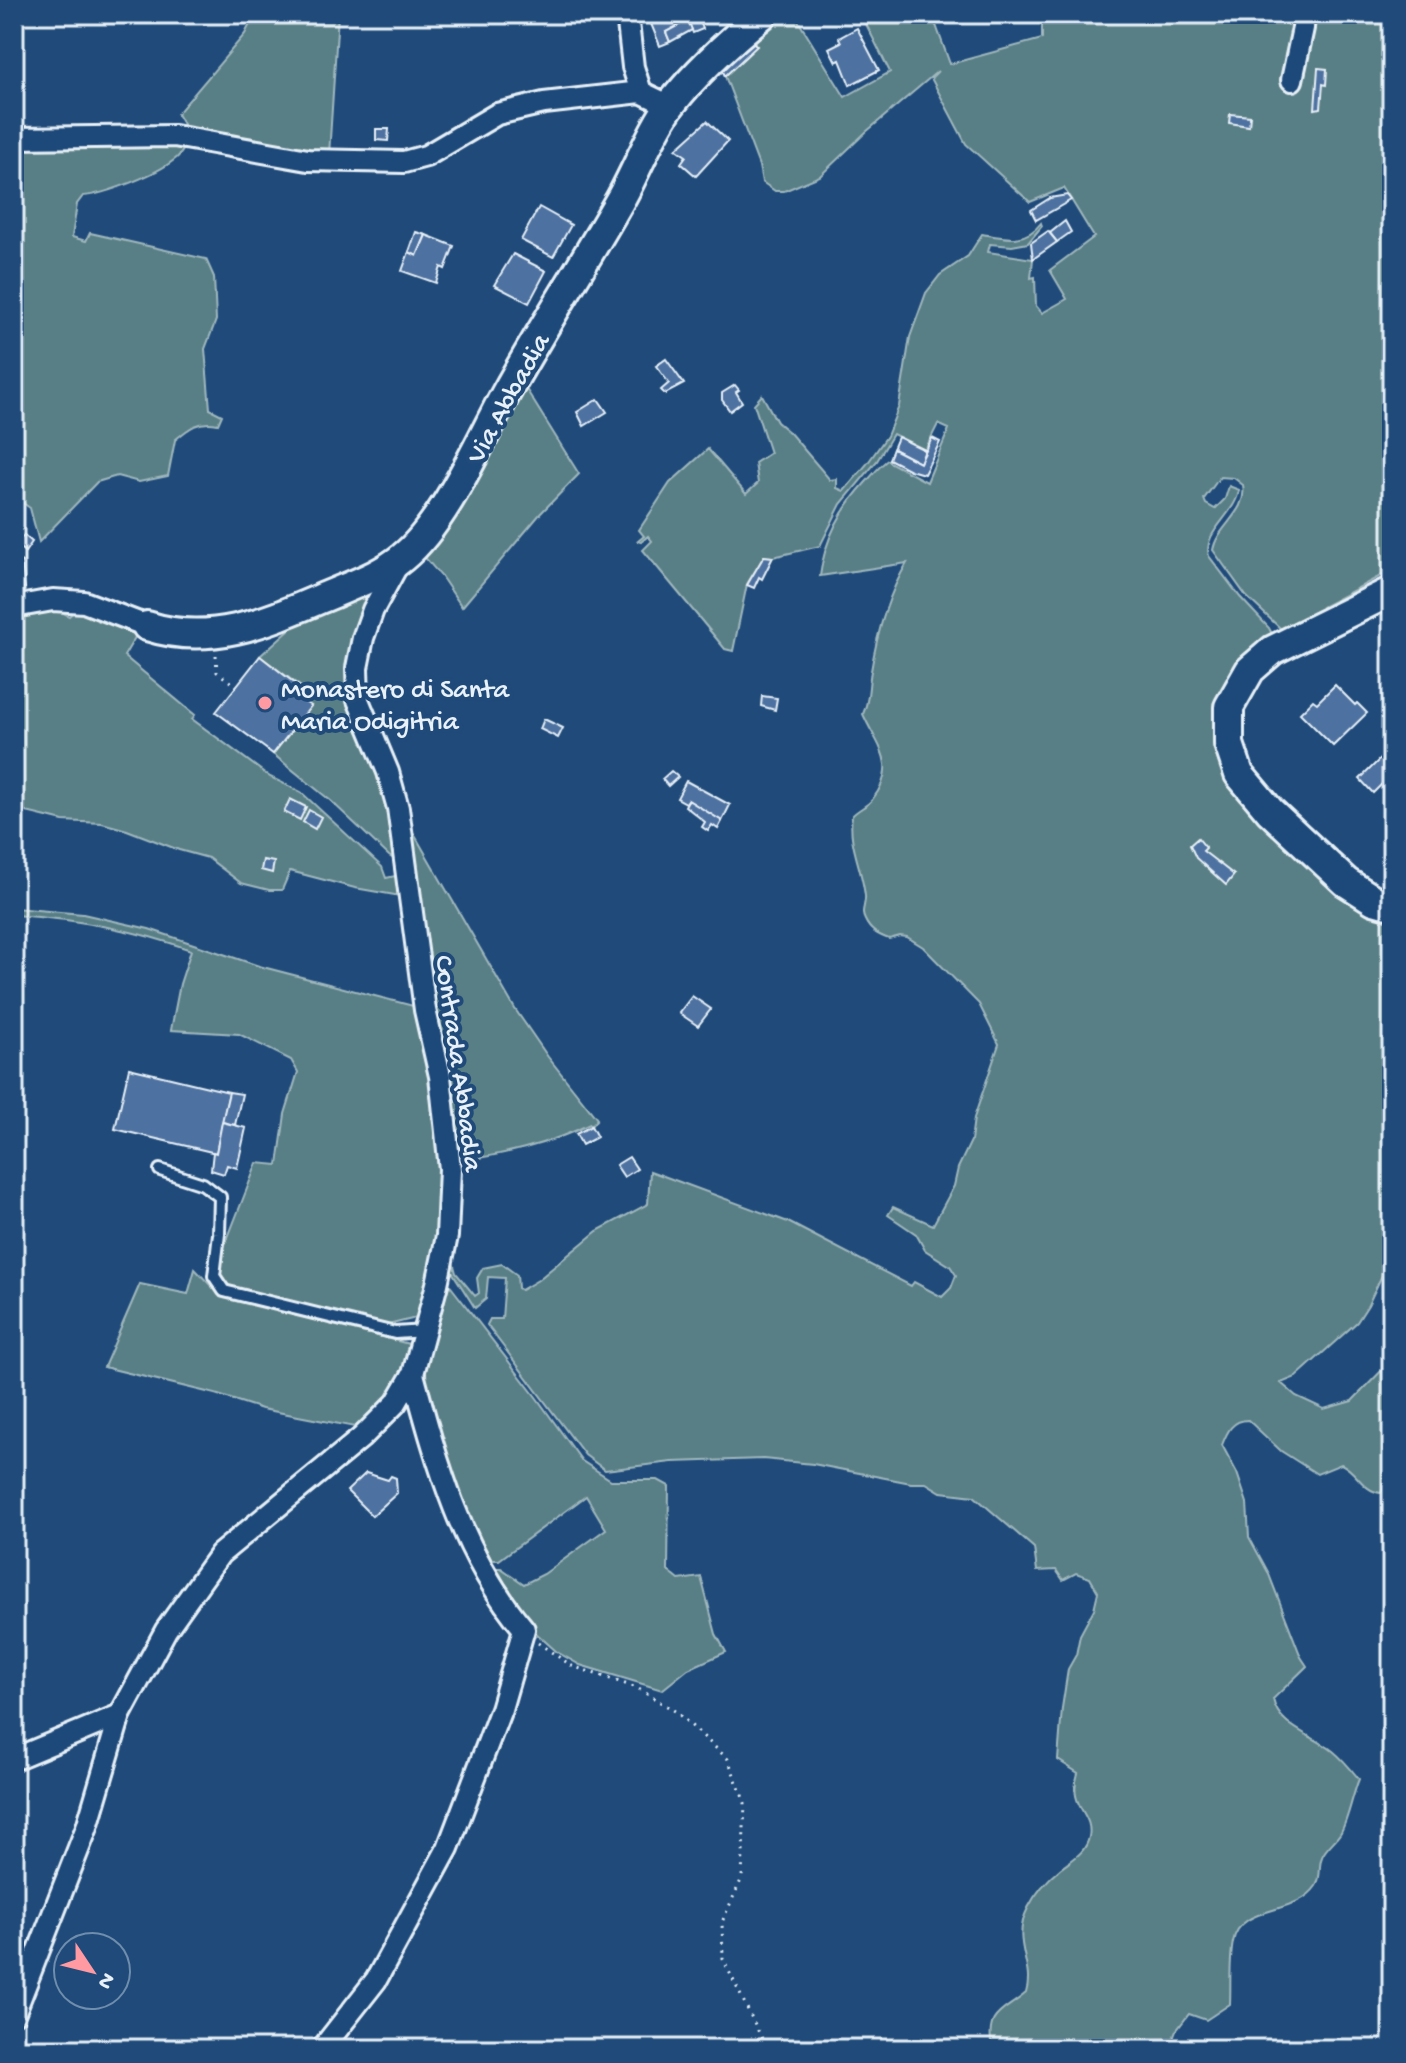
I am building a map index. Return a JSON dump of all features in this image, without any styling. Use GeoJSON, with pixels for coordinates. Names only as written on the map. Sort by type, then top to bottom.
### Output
{"type":"FeatureCollection","features":[{"type":"Feature","properties":{"kind":"street"},"geometry":{"type":"LineString","coordinates":[[627,14],[633,67],[641,92]]}},
{"type":"Feature","properties":{"kind":"street","name":"Via Abbadia"},"geometry":{"type":"LineString","coordinates":[[147,626],[185,634],[218,634],[266,621],[359,582],[403,558],[427,531],[460,479],[628,186],[670,106],[699,73],[763,14]]}},
{"type":"Feature","properties":{"kind":"street"},"geometry":{"type":"LineString","coordinates":[[1292,80],[1304,14]]}},
{"type":"Feature","properties":{"kind":"street"},"geometry":{"type":"LineString","coordinates":[[14,138],[174,136],[308,160],[404,162],[426,156],[497,114],[544,103],[641,92],[670,106]]}},
{"type":"Feature","properties":{"kind":"street","name":"Contrada Abbadia"},"geometry":{"type":"LineString","coordinates":[[14,2014],[87,1827],[120,1715],[166,1630],[220,1554],[361,1438],[396,1403],[413,1374],[425,1331],[447,1236],[450,1169],[440,1076],[425,1010],[398,808],[390,779],[358,700],[357,668],[373,610],[403,558]]}},
{"type":"Feature","properties":{"kind":"street"},"geometry":{"type":"LineString","coordinates":[[1392,591],[1273,650],[1250,670],[1229,707],[1229,744],[1239,774],[1270,811],[1346,882],[1374,900],[1392,905]]}},
{"type":"Feature","properties":{"kind":"street"},"geometry":{"type":"LineString","coordinates":[[14,607],[53,600],[84,602],[147,626]]}},
{"type":"Feature","properties":{"kind":"street"},"geometry":{"type":"LineString","coordinates":[[322,2049],[376,1980],[448,1848],[501,1709],[524,1629],[504,1605],[474,1550],[441,1477],[413,1374]]}},
{"type":"Feature","properties":{"kind":"street"},"geometry":{"type":"LineString","coordinates":[[14,1759],[120,1715]]}},
{"type":"Feature","properties":{"kind":"lane"},"geometry":{"type":"LineString","coordinates":[[160,1170],[203,1184],[220,1197],[214,1276],[224,1291],[395,1333],[425,1331]]}},
{"type":"Feature","properties":{"kind":"path"},"geometry":{"type":"LineString","coordinates":[[218,634],[217,672],[236,686]]}},
{"type":"Feature","properties":{"kind":"path"},"geometry":{"type":"LineString","coordinates":[[524,1629],[572,1666],[637,1688],[675,1711],[728,1759],[745,1803],[742,1878],[722,1922],[723,1959],[767,2049]]}},
{"type":"Feature","properties":{"kind":"green space"},"geometry":{"type":"Polygon","coordinates":[[[255,14],[338,14],[329,155],[194,131],[184,126],[177,114],[245,34],[255,14]]]}},
{"type":"Feature","properties":{"kind":"green space"},"geometry":{"type":"Polygon","coordinates":[[[777,14],[794,14],[845,97],[890,72],[867,26],[854,14],[932,14],[950,64],[1042,39],[1042,14],[1392,14],[1392,570],[1322,607],[1323,610],[1281,629],[1246,596],[1213,550],[1241,503],[1243,485],[1234,478],[1220,477],[1204,499],[1215,509],[1225,499],[1229,486],[1239,490],[1237,499],[1210,539],[1209,556],[1272,634],[1259,644],[1231,697],[1250,784],[1392,914],[1392,1254],[1357,1322],[1296,1377],[1281,1383],[1296,1396],[1324,1409],[1352,1401],[1392,1360],[1392,1474],[1381,1493],[1369,1489],[1341,1464],[1317,1474],[1281,1451],[1248,1420],[1234,1424],[1222,1445],[1237,1473],[1247,1503],[1249,1537],[1268,1572],[1307,1666],[1273,1699],[1276,1709],[1297,1730],[1337,1754],[1359,1779],[1341,1832],[1322,1857],[1316,1886],[1307,1896],[1295,1902],[1246,1921],[1233,1942],[1230,2004],[1206,2020],[1189,2014],[1176,2031],[1169,2049],[992,2049],[991,2027],[994,2020],[1026,1993],[1028,1972],[1021,1932],[1028,1908],[1046,1882],[1081,1852],[1089,1837],[1088,1821],[1076,1794],[1078,1773],[1058,1760],[1068,1669],[1076,1655],[1080,1635],[1094,1609],[1098,1592],[1090,1578],[1076,1573],[1063,1580],[1056,1570],[1037,1571],[1034,1548],[974,1496],[941,1492],[926,1483],[763,1459],[672,1462],[605,1470],[585,1455],[487,1325],[490,1319],[502,1319],[505,1278],[488,1277],[486,1299],[475,1308],[449,1267],[453,1262],[456,1273],[475,1296],[479,1293],[477,1278],[483,1268],[502,1264],[517,1275],[521,1290],[538,1280],[597,1231],[648,1204],[650,1171],[788,1222],[911,1286],[914,1282],[942,1297],[951,1288],[956,1275],[950,1266],[925,1250],[916,1234],[888,1215],[893,1207],[933,1225],[954,1186],[958,1168],[971,1141],[974,1118],[999,1044],[979,1004],[923,947],[907,937],[889,939],[867,924],[851,826],[852,816],[872,800],[884,776],[883,756],[863,714],[876,643],[894,589],[907,563],[820,576],[836,525],[849,502],[875,472],[889,459],[889,462],[927,482],[949,429],[938,424],[925,450],[893,434],[877,461],[841,504],[820,546],[773,557],[764,556],[747,584],[733,651],[725,649],[643,550],[652,541],[648,536],[638,541],[644,536],[639,530],[670,483],[708,449],[746,494],[758,483],[755,463],[770,453],[754,404],[762,395],[777,422],[830,480],[837,479],[837,488],[844,491],[887,436],[899,406],[910,337],[926,293],[940,275],[968,256],[982,234],[1021,237],[1041,223],[1042,226],[1028,243],[1012,246],[990,244],[988,252],[1033,259],[1031,278],[1035,277],[1036,306],[1042,313],[1067,299],[1050,270],[1094,237],[1064,188],[1030,202],[966,144],[931,78],[938,71],[820,176],[784,191],[775,191],[762,182],[759,166],[725,76],[756,46],[749,38],[777,14]]]}},
{"type":"Feature","properties":{"kind":"green space"},"geometry":{"type":"Polygon","coordinates":[[[14,145],[186,145],[176,158],[156,171],[117,188],[83,196],[77,204],[72,237],[86,241],[90,233],[206,259],[214,277],[216,320],[205,349],[210,409],[222,415],[218,424],[194,426],[175,440],[168,476],[139,482],[117,476],[97,482],[39,542],[30,508],[23,503],[14,506],[14,145]]]}},
{"type":"Feature","properties":{"kind":"green space"},"geometry":{"type":"Polygon","coordinates":[[[521,381],[579,474],[540,514],[462,607],[421,553],[521,381]]]}},
{"type":"Feature","properties":{"kind":"green space"},"geometry":{"type":"Polygon","coordinates":[[[368,593],[351,649],[347,700],[353,706],[388,799],[397,856],[394,859],[331,801],[273,754],[311,706],[300,698],[305,690],[260,656],[302,618],[368,593]]]}},
{"type":"Feature","properties":{"kind":"green space"},"geometry":{"type":"Polygon","coordinates":[[[56,603],[60,611],[69,616],[78,608],[134,628],[137,634],[124,656],[195,715],[192,719],[270,777],[301,792],[382,867],[386,878],[395,876],[401,879],[406,897],[290,871],[282,890],[269,890],[241,883],[208,858],[127,830],[102,823],[63,821],[14,809],[14,608],[56,603]]]}},
{"type":"Feature","properties":{"kind":"green space"},"geometry":{"type":"Polygon","coordinates":[[[406,820],[515,1009],[597,1119],[591,1126],[524,1148],[455,1162],[445,1060],[406,820]]]}},
{"type":"Feature","properties":{"kind":"green space"},"geometry":{"type":"Polygon","coordinates":[[[14,908],[83,914],[149,929],[259,966],[425,1009],[436,1068],[443,1212],[422,1313],[388,1325],[231,1288],[216,1268],[257,1163],[278,1165],[285,1114],[298,1072],[291,1060],[239,1034],[171,1030],[180,984],[191,950],[104,926],[14,915],[14,908]]]}},
{"type":"Feature","properties":{"kind":"green space"},"geometry":{"type":"Polygon","coordinates":[[[195,1269],[226,1297],[415,1347],[394,1392],[379,1412],[360,1428],[262,1409],[215,1394],[104,1367],[140,1284],[188,1294],[195,1269]]]}},
{"type":"Feature","properties":{"kind":"green space"},"geometry":{"type":"Polygon","coordinates":[[[445,1279],[582,1461],[611,1480],[658,1480],[669,1486],[668,1571],[679,1580],[701,1577],[716,1634],[726,1652],[688,1669],[662,1690],[580,1665],[557,1652],[526,1624],[493,1568],[501,1568],[524,1584],[544,1574],[606,1529],[586,1496],[499,1560],[488,1560],[436,1433],[426,1380],[432,1328],[445,1279]]]}},
{"type":"Feature","properties":{"kind":"building"},"geometry":{"type":"Polygon","coordinates":[[[647,14],[674,14],[679,27],[666,32],[670,42],[660,46],[647,14]]]}},
{"type":"Feature","properties":{"kind":"building"},"geometry":{"type":"Polygon","coordinates":[[[698,16],[703,29],[693,33],[688,20],[698,16]]]}},
{"type":"Feature","properties":{"kind":"building"},"geometry":{"type":"Polygon","coordinates":[[[688,20],[692,30],[670,42],[666,32],[688,20]]]}},
{"type":"Feature","properties":{"kind":"building"},"geometry":{"type":"Polygon","coordinates":[[[857,28],[879,70],[850,85],[840,60],[836,62],[829,48],[857,28]]]}},
{"type":"Feature","properties":{"kind":"building"},"geometry":{"type":"Polygon","coordinates":[[[744,33],[757,46],[725,76],[718,60],[744,33]]]}},
{"type":"Feature","properties":{"kind":"building"},"geometry":{"type":"Polygon","coordinates":[[[1318,68],[1327,69],[1326,85],[1323,84],[1321,108],[1315,109],[1318,68]]]}},
{"type":"Feature","properties":{"kind":"building"},"geometry":{"type":"Polygon","coordinates":[[[1230,114],[1250,116],[1249,126],[1229,123],[1230,114]]]}},
{"type":"Feature","properties":{"kind":"building"},"geometry":{"type":"Polygon","coordinates":[[[707,121],[728,141],[696,176],[681,163],[686,156],[676,149],[707,121]]]}},
{"type":"Feature","properties":{"kind":"building"},"geometry":{"type":"Polygon","coordinates":[[[376,129],[389,129],[388,141],[376,140],[376,129]]]}},
{"type":"Feature","properties":{"kind":"building"},"geometry":{"type":"Polygon","coordinates":[[[1067,195],[1071,200],[1036,220],[1031,210],[1050,198],[1067,195]]]}},
{"type":"Feature","properties":{"kind":"building"},"geometry":{"type":"Polygon","coordinates":[[[539,207],[571,225],[553,257],[521,240],[539,207]]]}},
{"type":"Feature","properties":{"kind":"building"},"geometry":{"type":"Polygon","coordinates":[[[1065,221],[1071,232],[1057,242],[1050,233],[1065,221]]]}},
{"type":"Feature","properties":{"kind":"building"},"geometry":{"type":"Polygon","coordinates":[[[1048,231],[1057,242],[1033,259],[1031,243],[1048,231]]]}},
{"type":"Feature","properties":{"kind":"building"},"geometry":{"type":"Polygon","coordinates":[[[416,232],[426,235],[417,256],[409,252],[416,232]]]}},
{"type":"Feature","properties":{"kind":"building"},"geometry":{"type":"Polygon","coordinates":[[[426,235],[454,246],[445,269],[441,267],[436,283],[402,271],[409,252],[417,256],[426,235]]]}},
{"type":"Feature","properties":{"kind":"building"},"geometry":{"type":"Polygon","coordinates":[[[513,254],[546,271],[529,303],[494,285],[513,254]]]}},
{"type":"Feature","properties":{"kind":"building"},"geometry":{"type":"Polygon","coordinates":[[[666,359],[684,384],[665,394],[661,390],[669,383],[656,366],[666,359]]]}},
{"type":"Feature","properties":{"kind":"building"},"geometry":{"type":"Polygon","coordinates":[[[735,385],[742,402],[730,411],[722,400],[722,393],[735,385]]]}},
{"type":"Feature","properties":{"kind":"building"},"geometry":{"type":"Polygon","coordinates":[[[598,399],[607,412],[584,426],[577,412],[598,399]]]}},
{"type":"Feature","properties":{"kind":"building"},"geometry":{"type":"Polygon","coordinates":[[[898,437],[925,450],[920,463],[893,449],[898,437]]]}},
{"type":"Feature","properties":{"kind":"building"},"geometry":{"type":"Polygon","coordinates":[[[932,438],[940,442],[924,474],[889,459],[893,449],[920,463],[932,438]]]}},
{"type":"Feature","properties":{"kind":"building"},"geometry":{"type":"Polygon","coordinates":[[[24,535],[32,542],[25,552],[16,545],[24,535]]]}},
{"type":"Feature","properties":{"kind":"building"},"geometry":{"type":"Polygon","coordinates":[[[764,556],[773,557],[762,579],[759,577],[754,588],[747,585],[764,556]]]}},
{"type":"Feature","properties":{"kind":"building"},"geometry":{"type":"Polygon","coordinates":[[[14,558],[22,562],[25,588],[14,589],[14,558]]]}},
{"type":"Feature","properties":{"kind":"building","name":"Monastero di Santa Maria Odigitria"},"geometry":{"type":"Polygon","coordinates":[[[260,656],[297,685],[291,694],[311,706],[273,754],[216,712],[260,656]]]}},
{"type":"Feature","properties":{"kind":"building"},"geometry":{"type":"Polygon","coordinates":[[[297,685],[305,690],[299,700],[291,694],[297,685]]]}},
{"type":"Feature","properties":{"kind":"building"},"geometry":{"type":"Polygon","coordinates":[[[1335,685],[1367,713],[1333,746],[1300,713],[1313,700],[1317,703],[1335,685]]]}},
{"type":"Feature","properties":{"kind":"building"},"geometry":{"type":"Polygon","coordinates":[[[762,696],[777,698],[775,710],[761,706],[762,696]]]}},
{"type":"Feature","properties":{"kind":"building"},"geometry":{"type":"Polygon","coordinates":[[[544,719],[563,728],[558,738],[540,729],[544,719]]]}},
{"type":"Feature","properties":{"kind":"building"},"geometry":{"type":"Polygon","coordinates":[[[1385,754],[1392,761],[1392,774],[1373,793],[1360,779],[1385,754]]]}},
{"type":"Feature","properties":{"kind":"building"},"geometry":{"type":"Polygon","coordinates":[[[671,771],[678,777],[668,786],[662,779],[671,771]]]}},
{"type":"Feature","properties":{"kind":"building"},"geometry":{"type":"Polygon","coordinates":[[[686,781],[730,805],[722,821],[688,800],[686,803],[677,798],[686,781]]]}},
{"type":"Feature","properties":{"kind":"building"},"geometry":{"type":"Polygon","coordinates":[[[290,799],[306,807],[300,820],[284,812],[290,799]]]}},
{"type":"Feature","properties":{"kind":"building"},"geometry":{"type":"Polygon","coordinates":[[[688,800],[722,821],[718,829],[712,825],[708,831],[702,827],[705,822],[685,806],[688,800]]]}},
{"type":"Feature","properties":{"kind":"building"},"geometry":{"type":"Polygon","coordinates":[[[309,810],[321,817],[315,829],[303,822],[309,810]]]}},
{"type":"Feature","properties":{"kind":"building"},"geometry":{"type":"Polygon","coordinates":[[[1198,838],[1206,848],[1203,851],[1234,875],[1226,885],[1196,858],[1190,845],[1198,838]]]}},
{"type":"Feature","properties":{"kind":"building"},"geometry":{"type":"Polygon","coordinates":[[[263,860],[274,862],[272,873],[261,870],[263,860]]]}},
{"type":"Feature","properties":{"kind":"building"},"geometry":{"type":"Polygon","coordinates":[[[692,996],[711,1009],[698,1026],[679,1013],[692,996]]]}},
{"type":"Feature","properties":{"kind":"building"},"geometry":{"type":"Polygon","coordinates":[[[129,1068],[229,1092],[216,1153],[115,1129],[129,1068]]]}},
{"type":"Feature","properties":{"kind":"building"},"geometry":{"type":"Polygon","coordinates":[[[229,1092],[242,1094],[235,1125],[222,1122],[229,1092]]]}},
{"type":"Feature","properties":{"kind":"building"},"geometry":{"type":"Polygon","coordinates":[[[222,1122],[246,1128],[237,1168],[227,1165],[224,1174],[211,1170],[222,1122]]]}},
{"type":"Feature","properties":{"kind":"building"},"geometry":{"type":"Polygon","coordinates":[[[591,1126],[597,1137],[582,1145],[576,1134],[591,1126]]]}},
{"type":"Feature","properties":{"kind":"building"},"geometry":{"type":"Polygon","coordinates":[[[629,1157],[637,1169],[624,1177],[616,1165],[629,1157]]]}},
{"type":"Feature","properties":{"kind":"building"},"geometry":{"type":"Polygon","coordinates":[[[366,1473],[388,1480],[391,1476],[396,1478],[397,1493],[372,1516],[347,1491],[366,1473]]]}},
{"type":"Feature","properties":{"kind":"place","name":"Monastero di Santa Maria Odigitria"},"geometry":{"type":"Point","coordinates":[265,703]}}]}
